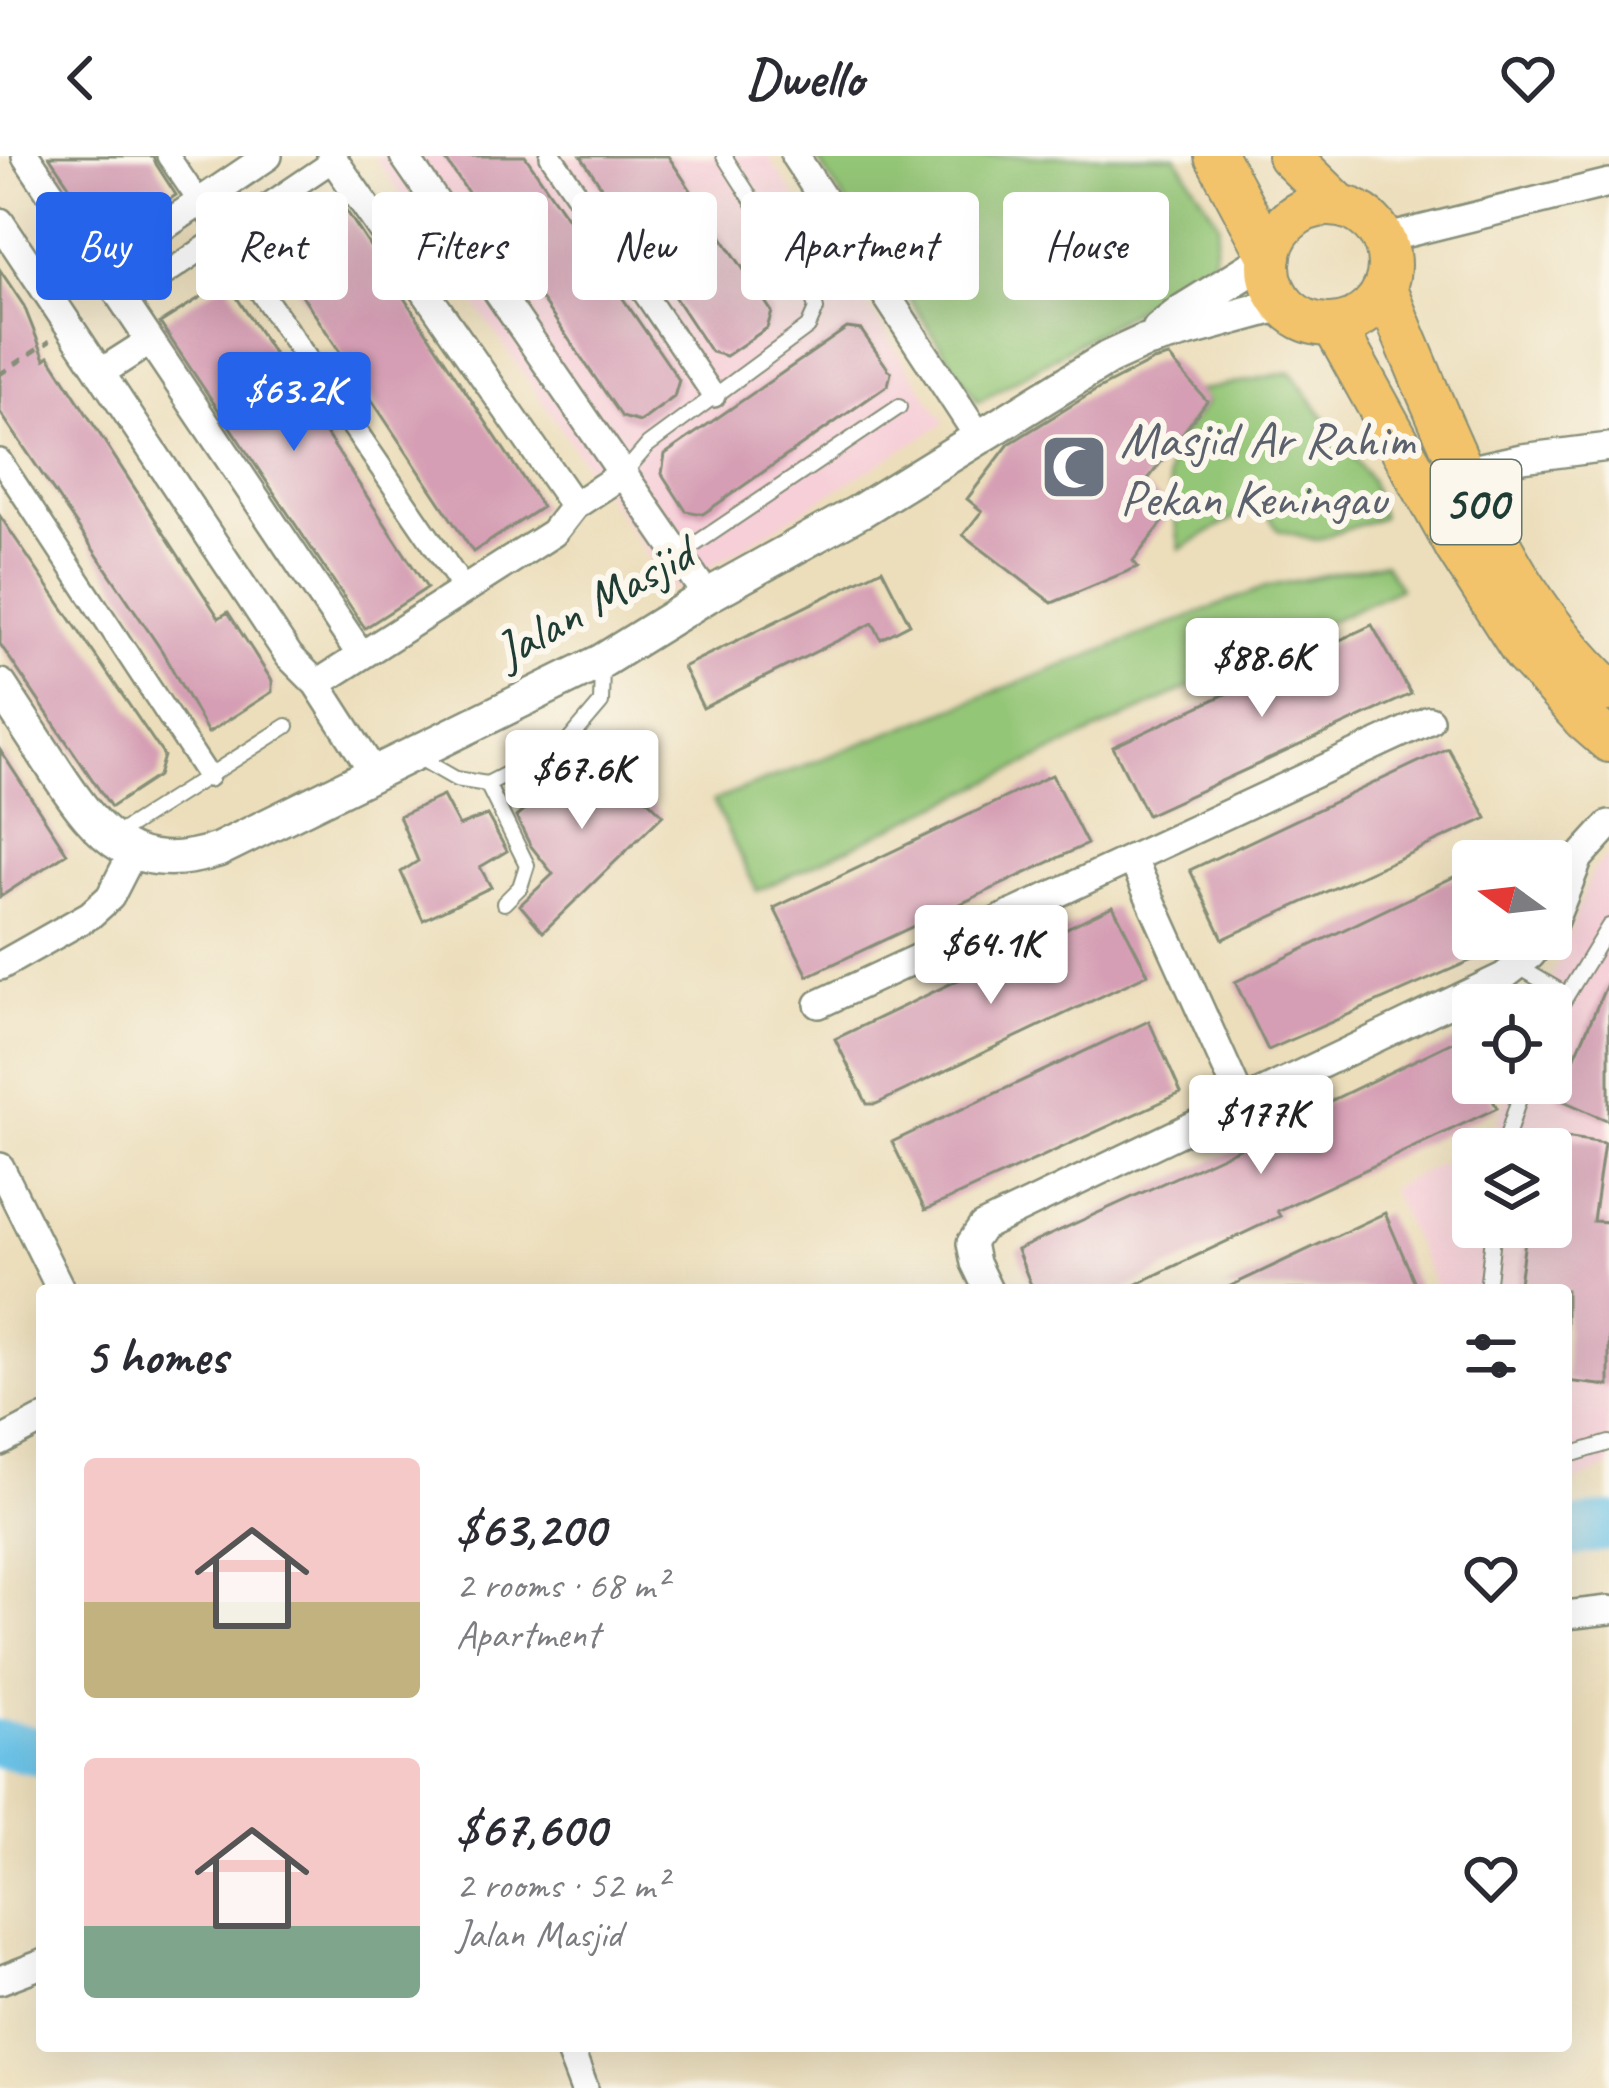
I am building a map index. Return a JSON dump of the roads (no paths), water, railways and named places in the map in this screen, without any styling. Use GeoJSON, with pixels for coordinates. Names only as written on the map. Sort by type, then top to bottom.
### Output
{"type":"FeatureCollection","features":[{"type":"Feature","properties":{"kind":"main road"},"geometry":{"type":"LineString","coordinates":[[1216,156],[1270,257]]}},
{"type":"Feature","properties":{"kind":"main road"},"geometry":{"type":"LineString","coordinates":[[1289,156],[1339,206]]}},
{"type":"Feature","properties":{"kind":"main road"},"geometry":{"type":"LineString","coordinates":[[1383,238],[1357,212],[1320,206],[1286,223],[1275,238],[1269,274],[1282,304],[1306,321],[1334,326],[1364,314],[1385,289]]}},
{"type":"Feature","properties":{"kind":"main road","name":"500"},"geometry":{"type":"LineString","coordinates":[[1383,238],[1389,272],[1385,289],[1485,523],[1521,584],[1609,690]]}},
{"type":"Feature","properties":{"kind":"main road","name":"500"},"geometry":{"type":"LineString","coordinates":[[1334,326],[1456,548],[1525,654],[1609,741]]}},
{"type":"Feature","properties":{"kind":"street"},"geometry":{"type":"LineString","coordinates":[[26,156],[50,192]]}},
{"type":"Feature","properties":{"kind":"street"},"geometry":{"type":"LineString","coordinates":[[168,156],[196,198]]}},
{"type":"Feature","properties":{"kind":"street"},"geometry":{"type":"LineString","coordinates":[[214,192],[268,156]]}},
{"type":"Feature","properties":{"kind":"street"},"geometry":{"type":"LineString","coordinates":[[404,156],[706,596]]}},
{"type":"Feature","properties":{"kind":"street"},"geometry":{"type":"LineString","coordinates":[[551,156],[713,396]]}},
{"type":"Feature","properties":{"kind":"street"},"geometry":{"type":"LineString","coordinates":[[796,156],[979,436]]}},
{"type":"Feature","properties":{"kind":"street"},"geometry":{"type":"LineString","coordinates":[[291,192],[341,160],[574,506]]}},
{"type":"Feature","properties":{"kind":"street"},"geometry":{"type":"LineString","coordinates":[[1383,238],[1609,183]]}},
{"type":"Feature","properties":{"kind":"street"},"geometry":{"type":"LineString","coordinates":[[0,222],[289,656],[316,684],[374,773]]}},
{"type":"Feature","properties":{"kind":"street"},"geometry":{"type":"LineString","coordinates":[[196,254],[124,302],[361,655]]}},
{"type":"Feature","properties":{"kind":"street"},"geometry":{"type":"LineString","coordinates":[[1143,342],[1270,257]]}},
{"type":"Feature","properties":{"kind":"street"},"geometry":{"type":"LineString","coordinates":[[266,300],[464,590]]}},
{"type":"Feature","properties":{"kind":"street"},"geometry":{"type":"LineString","coordinates":[[1143,342],[1282,304]]}},
{"type":"Feature","properties":{"kind":"street"},"geometry":{"type":"LineString","coordinates":[[100,373],[150,341]]}},
{"type":"Feature","properties":{"kind":"street","name":"Jalan Masjid"},"geometry":{"type":"LineString","coordinates":[[122,845],[177,859],[203,855],[602,661],[706,596],[862,510],[1108,358],[1143,342]]}},
{"type":"Feature","properties":{"kind":"street"},"geometry":{"type":"LineString","coordinates":[[1463,471],[1609,447]]}},
{"type":"Feature","properties":{"kind":"street"},"geometry":{"type":"LineString","coordinates":[[0,460],[208,776]]}},
{"type":"Feature","properties":{"kind":"street"},"geometry":{"type":"LineString","coordinates":[[316,684],[554,532],[574,506],[624,473]]}},
{"type":"Feature","properties":{"kind":"street"},"geometry":{"type":"LineString","coordinates":[[0,686],[86,817],[122,845],[110,897],[90,915],[0,966]]}},
{"type":"Feature","properties":{"kind":"street"},"geometry":{"type":"LineString","coordinates":[[819,1004],[1429,720]]}},
{"type":"Feature","properties":{"kind":"street"},"geometry":{"type":"LineString","coordinates":[[1572,877],[1580,858],[1609,825]]}},
{"type":"Feature","properties":{"kind":"street"},"geometry":{"type":"LineString","coordinates":[[1132,859],[1241,1100]]}},
{"type":"Feature","properties":{"kind":"street"},"geometry":{"type":"LineString","coordinates":[[985,1284],[971,1244],[982,1227],[1502,976],[1525,960]]}},
{"type":"Feature","properties":{"kind":"street"},"geometry":{"type":"LineString","coordinates":[[0,1167],[58,1284]]}},
{"type":"Feature","properties":{"kind":"street"},"geometry":{"type":"LineString","coordinates":[[0,1442],[36,1423]]}},
{"type":"Feature","properties":{"kind":"street"},"geometry":{"type":"LineString","coordinates":[[1572,1614],[1609,1610]]}},
{"type":"Feature","properties":{"kind":"street"},"geometry":{"type":"LineString","coordinates":[[0,1980],[36,1966]]}},
{"type":"Feature","properties":{"kind":"street"},"geometry":{"type":"LineString","coordinates":[[570,2052],[584,2088]]}},
{"type":"Feature","properties":{"kind":"lane"},"geometry":{"type":"LineString","coordinates":[[624,473],[648,445],[808,327],[816,309],[812,294],[724,156]]}},
{"type":"Feature","properties":{"kind":"lane"},"geometry":{"type":"LineString","coordinates":[[679,555],[899,406]]}},
{"type":"Feature","properties":{"kind":"lane"},"geometry":{"type":"LineString","coordinates":[[412,754],[456,779],[487,784],[567,743],[602,703],[602,661]]}},
{"type":"Feature","properties":{"kind":"lane"},"geometry":{"type":"LineString","coordinates":[[122,845],[208,776],[287,726]]}},
{"type":"Feature","properties":{"kind":"lane"},"geometry":{"type":"LineString","coordinates":[[487,784],[527,865],[520,886],[504,903]]}},
{"type":"Feature","properties":{"kind":"lane"},"geometry":{"type":"LineString","coordinates":[[1572,987],[1609,926]]}},
{"type":"Feature","properties":{"kind":"lane"},"geometry":{"type":"LineString","coordinates":[[1517,966],[1548,984]]}},
{"type":"Feature","properties":{"kind":"lane"},"geometry":{"type":"LineString","coordinates":[[1488,1284],[1492,1248]]}},
{"type":"Feature","properties":{"kind":"lane"},"geometry":{"type":"LineString","coordinates":[[1572,1454],[1609,1443]]}},
{"type":"Feature","properties":{"kind":"waterway"},"geometry":{"type":"LineString","coordinates":[[1572,1533],[1609,1526]]}},
{"type":"Feature","properties":{"kind":"waterway"},"geometry":{"type":"LineString","coordinates":[[0,1744],[36,1751]]}},
{"type":"Feature","properties":{"kind":"place","name":"Masjid Ar Rahim Pekan Keningau"},"geometry":{"type":"Point","coordinates":[1074,467]}}]}
